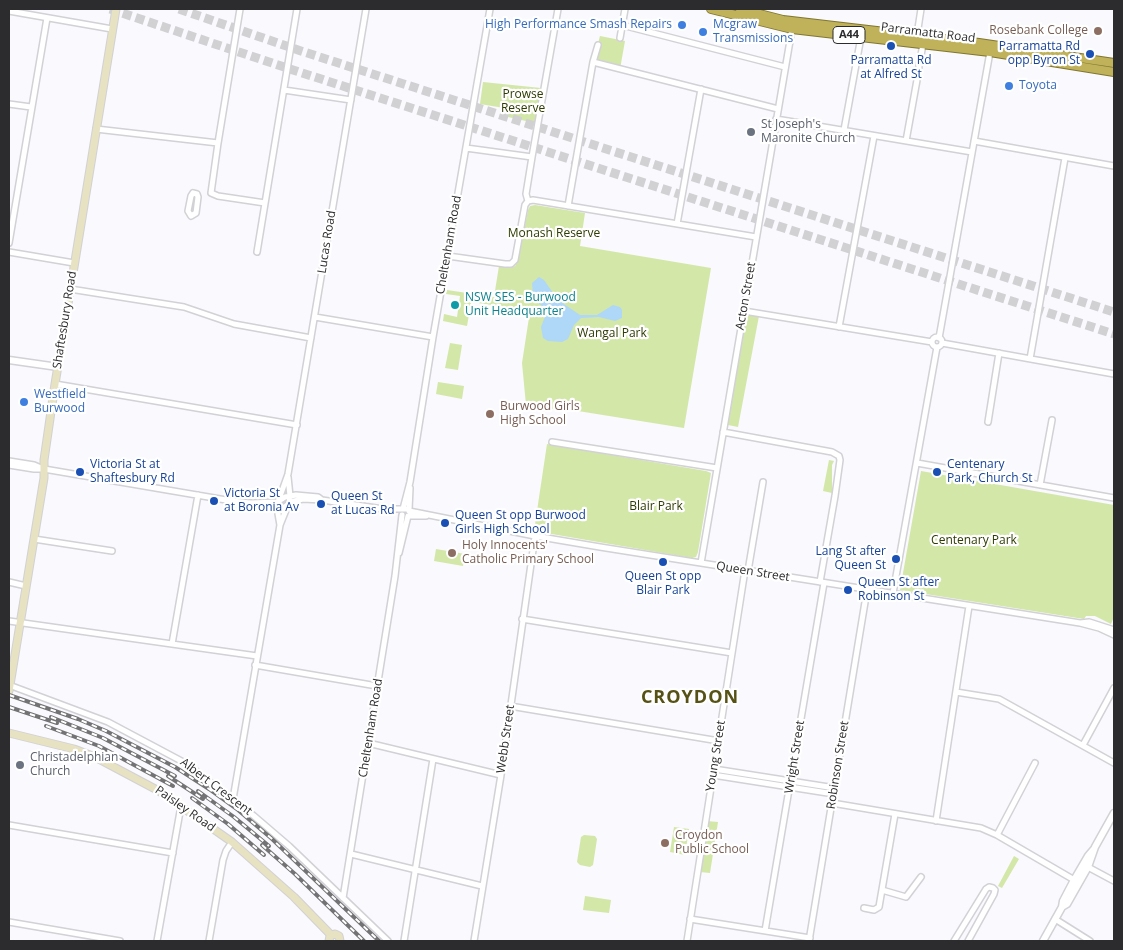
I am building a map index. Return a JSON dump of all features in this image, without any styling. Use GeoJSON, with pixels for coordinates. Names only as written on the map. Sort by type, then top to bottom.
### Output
{"type":"FeatureCollection","features":[{"type":"Feature","properties":{"kind":"highway","name":"Parramatta Road"},"geometry":{"type":"LineString","coordinates":[[710,9],[792,29],[990,52],[1114,72]]}},
{"type":"Feature","properties":{"kind":"highway","name":"Parramatta Road"},"geometry":{"type":"LineString","coordinates":[[740,9],[784,20],[995,45],[1114,64]]}},
{"type":"Feature","properties":{"kind":"main road","name":"Shaftesbury Road"},"geometry":{"type":"LineString","coordinates":[[9,687],[34,539],[54,384],[116,9]]}},
{"type":"Feature","properties":{"kind":"main road","name":"Paisley Road"},"geometry":{"type":"LineString","coordinates":[[9,733],[74,749],[95,757],[146,783],[232,842],[294,897],[330,938],[338,935],[340,941]]}},
{"type":"Feature","properties":{"kind":"street"},"geometry":{"type":"LineString","coordinates":[[211,193],[240,9]]}},
{"type":"Feature","properties":{"kind":"street"},"geometry":{"type":"LineString","coordinates":[[257,252],[297,9]]}},
{"type":"Feature","properties":{"kind":"street","name":"Lucas Road"},"geometry":{"type":"LineString","coordinates":[[280,525],[278,505],[288,474],[297,425],[366,9]]}},
{"type":"Feature","properties":{"kind":"street","name":"Cheltenham Road"},"geometry":{"type":"LineString","coordinates":[[343,898],[433,337],[490,9]]}},
{"type":"Feature","properties":{"kind":"street"},"geometry":{"type":"LineString","coordinates":[[448,256],[512,264],[516,257],[525,205],[528,201],[526,194],[558,9]]}},
{"type":"Feature","properties":{"kind":"street"},"geometry":{"type":"LineString","coordinates":[[620,38],[625,9]]}},
{"type":"Feature","properties":{"kind":"street"},"geometry":{"type":"LineString","coordinates":[[917,35],[921,9]]}},
{"type":"Feature","properties":{"kind":"street"},"geometry":{"type":"LineString","coordinates":[[9,11],[112,29]]}},
{"type":"Feature","properties":{"kind":"street"},"geometry":{"type":"LineString","coordinates":[[9,243],[47,18]]}},
{"type":"Feature","properties":{"kind":"street"},"geometry":{"type":"LineString","coordinates":[[622,25],[785,67]]}},
{"type":"Feature","properties":{"kind":"street","name":"Acton Street"},"geometry":{"type":"LineString","coordinates":[[700,563],[792,29]]}},
{"type":"Feature","properties":{"kind":"street"},"geometry":{"type":"LineString","coordinates":[[844,130],[861,37]]}},
{"type":"Feature","properties":{"kind":"street"},"geometry":{"type":"LineString","coordinates":[[918,72],[922,44]]}},
{"type":"Feature","properties":{"kind":"street"},"geometry":{"type":"LineString","coordinates":[[568,206],[593,62],[598,45]]}},
{"type":"Feature","properties":{"kind":"street"},"geometry":{"type":"LineString","coordinates":[[990,52],[939,338],[942,343],[1114,374]]}},
{"type":"Feature","properties":{"kind":"street"},"geometry":{"type":"LineString","coordinates":[[593,62],[778,109]]}},
{"type":"Feature","properties":{"kind":"street"},"geometry":{"type":"LineString","coordinates":[[906,141],[917,80]]}},
{"type":"Feature","properties":{"kind":"street"},"geometry":{"type":"LineString","coordinates":[[677,224],[701,89]]}},
{"type":"Feature","properties":{"kind":"street"},"geometry":{"type":"LineString","coordinates":[[284,90],[351,100]]}},
{"type":"Feature","properties":{"kind":"street"},"geometry":{"type":"LineString","coordinates":[[9,104],[31,107]]}},
{"type":"Feature","properties":{"kind":"street"},"geometry":{"type":"LineString","coordinates":[[776,119],[972,152]]}},
{"type":"Feature","properties":{"kind":"street"},"geometry":{"type":"LineString","coordinates":[[96,129],[218,143]]}},
{"type":"Feature","properties":{"kind":"street"},"geometry":{"type":"LineString","coordinates":[[839,327],[874,136]]}},
{"type":"Feature","properties":{"kind":"street"},"geometry":{"type":"LineString","coordinates":[[974,142],[1114,166]]}},
{"type":"Feature","properties":{"kind":"street"},"geometry":{"type":"LineString","coordinates":[[466,148],[532,157]]}},
{"type":"Feature","properties":{"kind":"street"},"geometry":{"type":"LineString","coordinates":[[1030,359],[1065,158]]}},
{"type":"Feature","properties":{"kind":"street"},"geometry":{"type":"LineString","coordinates":[[198,195],[211,193],[218,196],[265,204]]}},
{"type":"Feature","properties":{"kind":"street"},"geometry":{"type":"LineString","coordinates":[[528,201],[533,200],[756,237]]}},
{"type":"Feature","properties":{"kind":"street"},"geometry":{"type":"LineString","coordinates":[[9,252],[74,263]]}},
{"type":"Feature","properties":{"kind":"street"},"geometry":{"type":"LineString","coordinates":[[70,289],[184,306],[234,324],[311,338]]}},
{"type":"Feature","properties":{"kind":"street"},"geometry":{"type":"LineString","coordinates":[[744,311],[932,342],[937,348]]}},
{"type":"Feature","properties":{"kind":"street"},"geometry":{"type":"LineString","coordinates":[[315,317],[433,337]]}},
{"type":"Feature","properties":{"kind":"street"},"geometry":{"type":"LineString","coordinates":[[932,342],[935,338],[939,338]]}},
{"type":"Feature","properties":{"kind":"street"},"geometry":{"type":"LineString","coordinates":[[893,593],[937,348],[942,343]]}},
{"type":"Feature","properties":{"kind":"street"},"geometry":{"type":"LineString","coordinates":[[988,422],[999,353]]}},
{"type":"Feature","properties":{"kind":"street"},"geometry":{"type":"LineString","coordinates":[[9,360],[58,367]]}},
{"type":"Feature","properties":{"kind":"street"},"geometry":{"type":"LineString","coordinates":[[54,384],[297,425]]}},
{"type":"Feature","properties":{"kind":"street"},"geometry":{"type":"LineString","coordinates":[[1040,485],[1052,420]]}},
{"type":"Feature","properties":{"kind":"street","name":"Wright Street"},"geometry":{"type":"LineString","coordinates":[[723,432],[836,454],[840,460],[790,785],[765,931]]}},
{"type":"Feature","properties":{"kind":"street"},"geometry":{"type":"LineString","coordinates":[[552,442],[717,468]]}},
{"type":"Feature","properties":{"kind":"street"},"geometry":{"type":"LineString","coordinates":[[9,461],[34,465],[44,469]]}},
{"type":"Feature","properties":{"kind":"street"},"geometry":{"type":"LineString","coordinates":[[917,463],[1114,498]]}},
{"type":"Feature","properties":{"kind":"street"},"geometry":{"type":"LineString","coordinates":[[9,465],[44,469],[250,503],[278,505],[289,500]]}},
{"type":"Feature","properties":{"kind":"street","name":"Lucas Road"},"geometry":{"type":"LineString","coordinates":[[233,799],[256,656],[280,525],[289,500],[288,474]]}},
{"type":"Feature","properties":{"kind":"street","name":"Young Street"},"geometry":{"type":"LineString","coordinates":[[687,941],[732,653],[764,482]]}},
{"type":"Feature","properties":{"kind":"street"},"geometry":{"type":"LineString","coordinates":[[172,644],[198,495]]}},
{"type":"Feature","properties":{"kind":"street"},"geometry":{"type":"LineString","coordinates":[[278,505],[281,509],[289,500]]}},
{"type":"Feature","properties":{"kind":"street","name":"Queen Street"},"geometry":{"type":"LineString","coordinates":[[289,500],[322,500],[427,516],[746,571],[1080,623],[1099,628],[1114,635]]}},
{"type":"Feature","properties":{"kind":"street","name":"Webb Street"},"geometry":{"type":"LineString","coordinates":[[474,941],[501,775],[535,536]]}},
{"type":"Feature","properties":{"kind":"street"},"geometry":{"type":"LineString","coordinates":[[34,539],[112,551]]}},
{"type":"Feature","properties":{"kind":"street"},"geometry":{"type":"LineString","coordinates":[[9,582],[26,586]]}},
{"type":"Feature","properties":{"kind":"street","name":"Robinson Street"},"geometry":{"type":"LineString","coordinates":[[810,940],[867,590]]}},
{"type":"Feature","properties":{"kind":"street"},"geometry":{"type":"LineString","coordinates":[[936,821],[969,606]]}},
{"type":"Feature","properties":{"kind":"street"},"geometry":{"type":"LineString","coordinates":[[522,619],[732,653]]}},
{"type":"Feature","properties":{"kind":"street"},"geometry":{"type":"LineString","coordinates":[[9,621],[256,656]]}},
{"type":"Feature","properties":{"kind":"street","name":"Queen Street"},"geometry":{"type":"LineString","coordinates":[[1080,623],[1089,622],[1114,630]]}},
{"type":"Feature","properties":{"kind":"street"},"geometry":{"type":"LineString","coordinates":[[255,665],[377,686]]}},
{"type":"Feature","properties":{"kind":"street","name":"Albert Crescent"},"geometry":{"type":"LineString","coordinates":[[9,687],[108,722],[186,764],[233,799],[289,846],[388,941]]}},
{"type":"Feature","properties":{"kind":"street"},"geometry":{"type":"LineString","coordinates":[[1083,745],[1114,688]]}},
{"type":"Feature","properties":{"kind":"street"},"geometry":{"type":"LineString","coordinates":[[956,692],[999,699],[1114,764]]}},
{"type":"Feature","properties":{"kind":"street"},"geometry":{"type":"LineString","coordinates":[[510,706],[719,742]]}},
{"type":"Feature","properties":{"kind":"street"},"geometry":{"type":"LineString","coordinates":[[368,743],[501,775]]}},
{"type":"Feature","properties":{"kind":"street"},"geometry":{"type":"LineString","coordinates":[[404,941],[433,759]]}},
{"type":"Feature","properties":{"kind":"street"},"geometry":{"type":"LineString","coordinates":[[997,835],[1035,763]]}},
{"type":"Feature","properties":{"kind":"street"},"geometry":{"type":"LineString","coordinates":[[714,772],[834,791]]}},
{"type":"Feature","properties":{"kind":"street"},"geometry":{"type":"LineString","coordinates":[[832,803],[981,828],[997,835],[1076,881]]}},
{"type":"Feature","properties":{"kind":"street"},"geometry":{"type":"LineString","coordinates":[[157,941],[181,806]]}},
{"type":"Feature","properties":{"kind":"street"},"geometry":{"type":"LineString","coordinates":[[1043,941],[1062,907],[1063,901],[1114,813]]}},
{"type":"Feature","properties":{"kind":"street"},"geometry":{"type":"LineString","coordinates":[[864,908],[878,909],[895,814]]}},
{"type":"Feature","properties":{"kind":"street"},"geometry":{"type":"LineString","coordinates":[[9,825],[173,853]]}},
{"type":"Feature","properties":{"kind":"street"},"geometry":{"type":"LineString","coordinates":[[209,941],[223,860],[232,842]]}},
{"type":"Feature","properties":{"kind":"street"},"geometry":{"type":"LineString","coordinates":[[351,854],[482,886]]}},
{"type":"Feature","properties":{"kind":"street"},"geometry":{"type":"LineString","coordinates":[[1085,865],[1114,881]]}},
{"type":"Feature","properties":{"kind":"street"},"geometry":{"type":"LineString","coordinates":[[882,890],[906,897],[922,877]]}},
{"type":"Feature","properties":{"kind":"street"},"geometry":{"type":"LineString","coordinates":[[954,941],[986,889],[989,887],[993,888],[995,890],[994,894],[968,941]]}},
{"type":"Feature","properties":{"kind":"street"},"geometry":{"type":"LineString","coordinates":[[690,919],[810,940]]}},
{"type":"Feature","properties":{"kind":"street"},"geometry":{"type":"LineString","coordinates":[[1055,919],[1090,941]]}},
{"type":"Feature","properties":{"kind":"street"},"geometry":{"type":"LineString","coordinates":[[9,922],[120,941]]}},
{"type":"Feature","properties":{"kind":"green space"},"geometry":{"type":"Polygon","coordinates":[[[600,36],[625,41],[620,69],[593,62],[600,36]]]}},
{"type":"Feature","properties":{"kind":"green space","name":"Prowse Reserve"},"geometry":{"type":"Polygon","coordinates":[[[483,82],[541,88],[535,123],[508,117],[510,109],[480,104],[483,82]]]}},
{"type":"Feature","properties":{"kind":"green space","name":"Wangal Park"},"geometry":{"type":"Polygon","coordinates":[[[535,205],[585,213],[580,246],[711,268],[684,428],[553,407],[553,409],[526,405],[522,363],[530,311],[472,302],[473,298],[465,296],[464,300],[471,303],[467,326],[443,321],[444,314],[457,317],[460,296],[446,294],[447,290],[494,297],[499,266],[510,268],[515,266],[518,261],[528,210],[530,206],[535,205]]]}},
{"type":"Feature","properties":{"kind":"green space"},"geometry":{"type":"Polygon","coordinates":[[[747,313],[759,316],[738,427],[728,425],[747,313]]]}},
{"type":"Feature","properties":{"kind":"green space"},"geometry":{"type":"Polygon","coordinates":[[[450,343],[462,345],[458,370],[445,368],[450,343]]]}},
{"type":"Feature","properties":{"kind":"green space"},"geometry":{"type":"Polygon","coordinates":[[[438,382],[464,386],[462,399],[436,394],[438,382]]]}},
{"type":"Feature","properties":{"kind":"green space","name":"Blair Park"},"geometry":{"type":"Polygon","coordinates":[[[547,444],[711,473],[696,557],[692,558],[534,531],[547,444]]]}},
{"type":"Feature","properties":{"kind":"green space"},"geometry":{"type":"Polygon","coordinates":[[[829,460],[834,461],[832,465],[832,493],[823,491],[829,460]]]}},
{"type":"Feature","properties":{"kind":"green space","name":"Centenary Park"},"geometry":{"type":"Polygon","coordinates":[[[921,471],[1114,505],[1114,617],[1111,624],[1095,616],[1086,616],[1084,619],[900,590],[921,471]]]}},
{"type":"Feature","properties":{"kind":"green space"},"geometry":{"type":"Polygon","coordinates":[[[436,549],[465,554],[463,566],[434,561],[436,549]]]}},
{"type":"Feature","properties":{"kind":"green space"},"geometry":{"type":"Polygon","coordinates":[[[707,821],[718,822],[710,873],[700,872],[707,821]]]}},
{"type":"Feature","properties":{"kind":"green space"},"geometry":{"type":"Polygon","coordinates":[[[674,827],[689,829],[685,855],[670,852],[674,827]]]}},
{"type":"Feature","properties":{"kind":"green space"},"geometry":{"type":"Polygon","coordinates":[[[584,835],[595,836],[597,839],[593,865],[590,867],[580,865],[577,862],[581,837],[584,835]]]}},
{"type":"Feature","properties":{"kind":"green space"},"geometry":{"type":"Polygon","coordinates":[[[1014,856],[1019,859],[1002,888],[998,886],[1014,856]]]}},
{"type":"Feature","properties":{"kind":"green space"},"geometry":{"type":"Polygon","coordinates":[[[585,896],[611,900],[609,913],[583,910],[585,896]]]}},
{"type":"Feature","properties":{"kind":"water"},"geometry":{"type":"Polygon","coordinates":[[[539,277],[544,280],[558,300],[580,315],[597,315],[613,305],[620,307],[622,318],[615,321],[599,317],[581,318],[574,325],[568,339],[562,342],[548,341],[543,338],[541,327],[546,314],[545,308],[533,296],[532,283],[539,277]]]}},
{"type":"Feature","properties":{"kind":"tunnel"},"geometry":{"type":"LineString","coordinates":[[110,9],[293,70],[1114,334]]}},
{"type":"Feature","properties":{"kind":"tunnel"},"geometry":{"type":"LineString","coordinates":[[179,9],[298,50],[1114,312]]}},
{"type":"Feature","properties":{"kind":"railway"},"geometry":{"type":"LineString","coordinates":[[9,695],[78,719],[106,731],[175,767],[209,789],[238,810],[271,838],[379,941]]}},
{"type":"Feature","properties":{"kind":"railway"},"geometry":{"type":"LineString","coordinates":[[9,707],[57,723]]}},
{"type":"Feature","properties":{"kind":"railway"},"geometry":{"type":"LineString","coordinates":[[51,717],[103,738],[175,776]]}},
{"type":"Feature","properties":{"kind":"railway"},"geometry":{"type":"LineString","coordinates":[[46,726],[99,746],[173,786]]}},
{"type":"Feature","properties":{"kind":"railway"},"geometry":{"type":"LineString","coordinates":[[168,776],[203,799]]}},
{"type":"Feature","properties":{"kind":"railway"},"geometry":{"type":"LineString","coordinates":[[198,791],[269,846]]}},
{"type":"Feature","properties":{"kind":"railway"},"geometry":{"type":"LineString","coordinates":[[192,798],[228,824],[264,855]]}},
{"type":"Feature","properties":{"kind":"railway"},"geometry":{"type":"LineString","coordinates":[[262,845],[364,941]]}},
{"type":"Feature","properties":{"kind":"place","name":"High Performance Smash Repairs"},"geometry":{"type":"Point","coordinates":[682,25]}},
{"type":"Feature","properties":{"kind":"place","name":"Rosebank College"},"geometry":{"type":"Point","coordinates":[1098,31]}},
{"type":"Feature","properties":{"kind":"place","name":"Mcgraw Transmissions"},"geometry":{"type":"Point","coordinates":[703,32]}},
{"type":"Feature","properties":{"kind":"place","name":"Parramatta Rd at Alfred St"},"geometry":{"type":"Point","coordinates":[891,46]}},
{"type":"Feature","properties":{"kind":"place","name":"Parramatta Rd opp Byron St"},"geometry":{"type":"Point","coordinates":[1090,54]}},
{"type":"Feature","properties":{"kind":"place","name":"Toyota"},"geometry":{"type":"Point","coordinates":[1009,86]}},
{"type":"Feature","properties":{"kind":"place","name":"St Joseph's Maronite Church"},"geometry":{"type":"Point","coordinates":[751,132]}},
{"type":"Feature","properties":{"kind":"place","name":"NSW SES - Burwood Unit Headquarter"},"geometry":{"type":"Point","coordinates":[455,305]}},
{"type":"Feature","properties":{"kind":"place","name":"Westfield Burwood"},"geometry":{"type":"Point","coordinates":[24,402]}},
{"type":"Feature","properties":{"kind":"place","name":"Burwood Girls High School"},"geometry":{"type":"Point","coordinates":[490,414]}},
{"type":"Feature","properties":{"kind":"place","name":"Victoria St at Shaftesbury Rd"},"geometry":{"type":"Point","coordinates":[80,472]}},
{"type":"Feature","properties":{"kind":"place","name":"Centenary Park, Church St"},"geometry":{"type":"Point","coordinates":[937,472]}},
{"type":"Feature","properties":{"kind":"place","name":"Victoria St at Boronia Av"},"geometry":{"type":"Point","coordinates":[214,501]}},
{"type":"Feature","properties":{"kind":"place","name":"Queen St at Lucas Rd"},"geometry":{"type":"Point","coordinates":[321,504]}},
{"type":"Feature","properties":{"kind":"place","name":"Queen St opp Burwood Girls High School"},"geometry":{"type":"Point","coordinates":[445,523]}},
{"type":"Feature","properties":{"kind":"place","name":"Holy Innocents' Catholic Primary School"},"geometry":{"type":"Point","coordinates":[452,553]}},
{"type":"Feature","properties":{"kind":"place","name":"Lang St after Queen St"},"geometry":{"type":"Point","coordinates":[896,559]}},
{"type":"Feature","properties":{"kind":"place","name":"Queen St opp Blair Park"},"geometry":{"type":"Point","coordinates":[663,562]}},
{"type":"Feature","properties":{"kind":"place","name":"Queen St after Robinson St"},"geometry":{"type":"Point","coordinates":[848,590]}},
{"type":"Feature","properties":{"kind":"place","name":"Christadelphian Church"},"geometry":{"type":"Point","coordinates":[20,765]}},
{"type":"Feature","properties":{"kind":"place","name":"Croydon Public School"},"geometry":{"type":"Point","coordinates":[665,843]}},
{"type":"Feature","properties":{"kind":"district","name":"CROYDON"},"geometry":{"type":"Point","coordinates":[690,698]}},
{"type":"Feature","properties":{"kind":"park label","name":"Monash Reserve"},"geometry":{"type":"Point","coordinates":[554,234]}}]}
